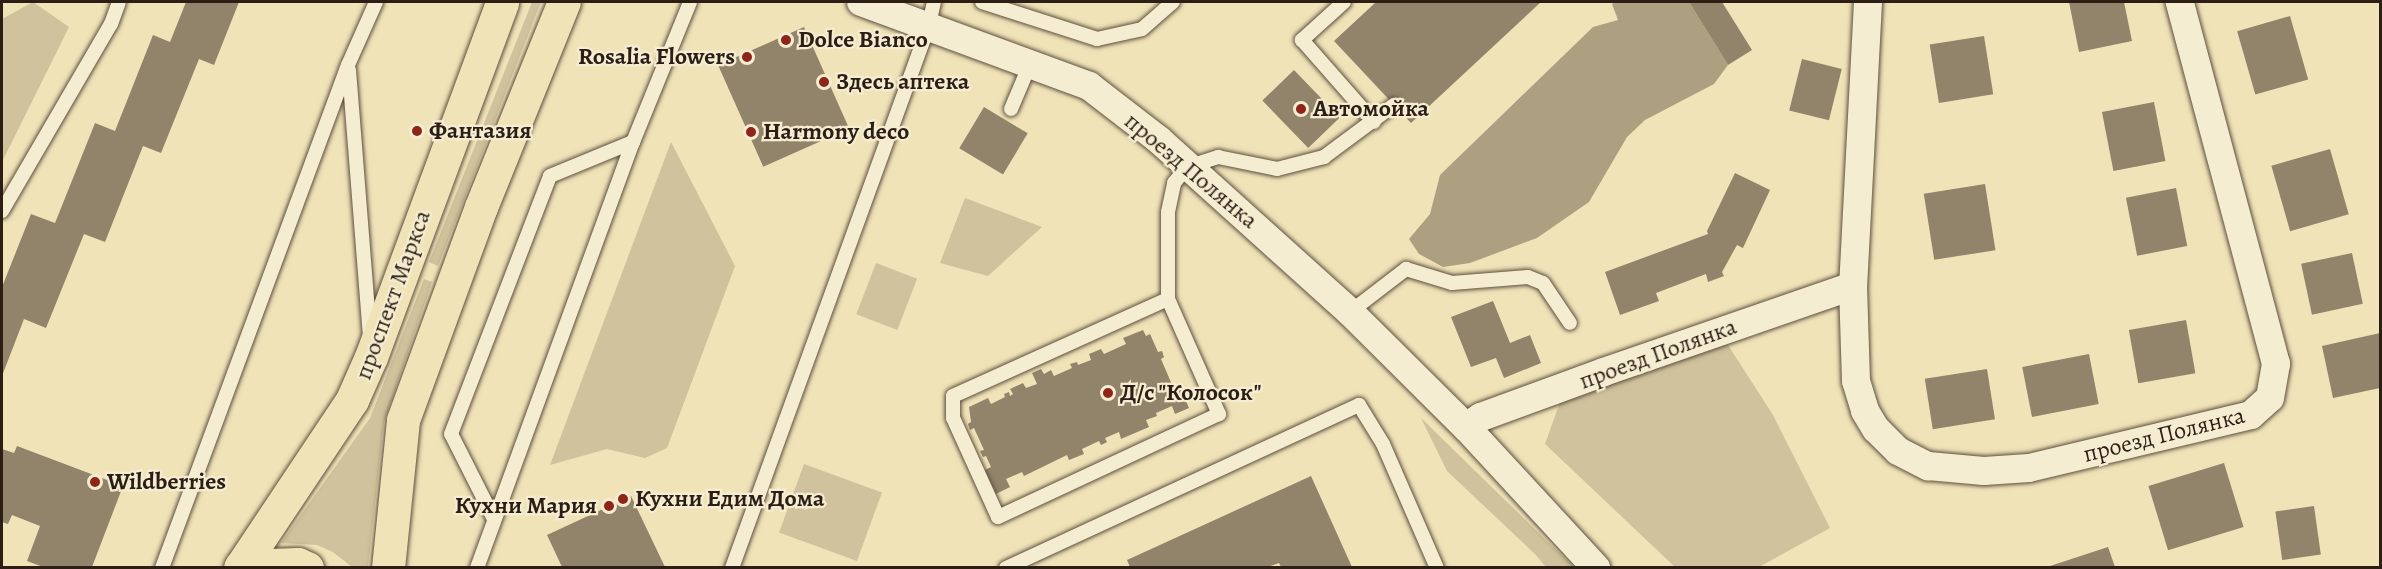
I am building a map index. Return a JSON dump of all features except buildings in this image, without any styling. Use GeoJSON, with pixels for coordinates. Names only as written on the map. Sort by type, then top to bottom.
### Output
{"type":"FeatureCollection","features":[{"type":"Feature","properties":{"kind":"main road","name":"проспект Маркса"},"geometry":{"type":"LineString","coordinates":[[240,567],[352,400],[371,357],[502,2]]}},
{"type":"Feature","properties":{"kind":"main road"},"geometry":{"type":"LineString","coordinates":[[388,567],[403,420],[485,197],[564,2]]}},
{"type":"Feature","properties":{"kind":"main road","name":"проспект Маркса"},"geometry":{"type":"LineString","coordinates":[[240,567],[298,564],[307,567]]}},
{"type":"Feature","properties":{"kind":"street","name":"проезд Полянка"},"geometry":{"type":"LineString","coordinates":[[861,2],[931,13],[1030,64],[1089,86],[1159,140],[1350,312],[1466,427],[1596,567]]}},
{"type":"Feature","properties":{"kind":"street","name":"проезд Полянка"},"geometry":{"type":"LineString","coordinates":[[1868,2],[1853,286],[1856,381],[1865,411],[1876,429],[1898,451],[1928,466],[1984,471],[2029,468],[2251,415],[2270,398],[2276,364],[2180,2]]}},
{"type":"Feature","properties":{"kind":"street","name":"проезд Полянка"},"geometry":{"type":"LineString","coordinates":[[1466,427],[1481,417],[1604,372],[1853,286]]}},
{"type":"Feature","properties":{"kind":"lane"},"geometry":{"type":"LineString","coordinates":[[2,212],[111,24],[118,2]]}},
{"type":"Feature","properties":{"kind":"lane"},"geometry":{"type":"LineString","coordinates":[[162,567],[348,65],[376,2]]}},
{"type":"Feature","properties":{"kind":"lane"},"geometry":{"type":"LineString","coordinates":[[477,567],[633,142],[690,2]]}},
{"type":"Feature","properties":{"kind":"lane"},"geometry":{"type":"LineString","coordinates":[[982,2],[1097,39],[1142,29],[1173,2]]}},
{"type":"Feature","properties":{"kind":"lane"},"geometry":{"type":"LineString","coordinates":[[1344,2],[1302,40],[1374,122]]}},
{"type":"Feature","properties":{"kind":"lane"},"geometry":{"type":"LineString","coordinates":[[732,567],[931,13]]}},
{"type":"Feature","properties":{"kind":"lane"},"geometry":{"type":"LineString","coordinates":[[1011,109],[1030,64]]}},
{"type":"Feature","properties":{"kind":"lane"},"geometry":{"type":"LineString","coordinates":[[348,65],[371,357]]}},
{"type":"Feature","properties":{"kind":"lane"},"geometry":{"type":"LineString","coordinates":[[1168,299],[953,396],[953,418],[998,517],[1219,414],[1168,299],[1168,212],[1174,183],[1187,167],[1218,157],[1277,169],[1324,157],[1394,105]]}},
{"type":"Feature","properties":{"kind":"lane"},"geometry":{"type":"LineString","coordinates":[[494,519],[451,434],[550,176],[633,142]]}},
{"type":"Feature","properties":{"kind":"lane"},"geometry":{"type":"LineString","coordinates":[[1350,312],[1406,269],[1452,283],[1528,277],[1543,283],[1570,322]]}},
{"type":"Feature","properties":{"kind":"lane"},"geometry":{"type":"LineString","coordinates":[[1006,567],[1359,405],[1383,444],[1437,567]]}},
{"type":"Feature","properties":{"kind":"shaded area"},"geometry":{"type":"Polygon","coordinates":[[[33,2],[69,27],[2,162],[2,19],[33,2]]]}},
{"type":"Feature","properties":{"kind":"shaded area"},"geometry":{"type":"Polygon","coordinates":[[[532,2],[541,2],[438,266],[429,262],[532,2]]]}},
{"type":"Feature","properties":{"kind":"shaded area"},"geometry":{"type":"Polygon","coordinates":[[[1615,2],[1689,2],[1728,65],[1714,84],[1645,120],[1627,137],[1589,202],[1537,238],[1470,263],[1443,267],[1419,254],[1409,239],[1430,214],[1440,175],[1593,27],[1618,20],[1612,4],[1615,2]]]}},
{"type":"Feature","properties":{"kind":"shaded area"},"geometry":{"type":"Polygon","coordinates":[[[671,142],[735,266],[667,448],[645,458],[607,449],[550,465],[671,142]]]}},
{"type":"Feature","properties":{"kind":"shaded area"},"geometry":{"type":"Polygon","coordinates":[[[965,198],[1042,227],[988,276],[940,263],[965,198]]]}},
{"type":"Feature","properties":{"kind":"shaded area"},"geometry":{"type":"Polygon","coordinates":[[[876,263],[917,279],[897,330],[856,314],[876,263]]]}},
{"type":"Feature","properties":{"kind":"shaded area"},"geometry":{"type":"Polygon","coordinates":[[[424,279],[432,282],[384,422],[368,567],[352,567],[333,552],[317,545],[281,543],[370,418],[424,279]]]}},
{"type":"Feature","properties":{"kind":"shaded area"},"geometry":{"type":"Polygon","coordinates":[[[1726,342],[1773,415],[1830,528],[1759,567],[1675,567],[1545,444],[1560,402],[1726,342]]]}},
{"type":"Feature","properties":{"kind":"shaded area"},"geometry":{"type":"Polygon","coordinates":[[[1421,418],[1574,567],[1546,567],[1447,471],[1421,418]]]}},
{"type":"Feature","properties":{"kind":"shaded area"},"geometry":{"type":"Polygon","coordinates":[[[804,464],[882,492],[857,561],[779,533],[804,464]]]}},
{"type":"Feature","properties":{"kind":"place","name":"Dolce Bianco"},"geometry":{"type":"Point","coordinates":[786,40]}},
{"type":"Feature","properties":{"kind":"place","name":"Rosalia Flowers"},"geometry":{"type":"Point","coordinates":[747,57]}},
{"type":"Feature","properties":{"kind":"place","name":"Здесь аптека"},"geometry":{"type":"Point","coordinates":[824,82]}},
{"type":"Feature","properties":{"kind":"place","name":"Автомойка"},"geometry":{"type":"Point","coordinates":[1301,109]}},
{"type":"Feature","properties":{"kind":"place","name":"Фантазия"},"geometry":{"type":"Point","coordinates":[417,131]}},
{"type":"Feature","properties":{"kind":"place","name":"Harmony deco"},"geometry":{"type":"Point","coordinates":[751,132]}},
{"type":"Feature","properties":{"kind":"place","name":"Д/с \"Колосок\""},"geometry":{"type":"Point","coordinates":[1108,393]}},
{"type":"Feature","properties":{"kind":"place","name":"Wildberries"},"geometry":{"type":"Point","coordinates":[95,482]}},
{"type":"Feature","properties":{"kind":"place","name":"Кухни Едим Дома"},"geometry":{"type":"Point","coordinates":[623,499]}},
{"type":"Feature","properties":{"kind":"place","name":"Кухни Мария"},"geometry":{"type":"Point","coordinates":[609,506]}}]}
